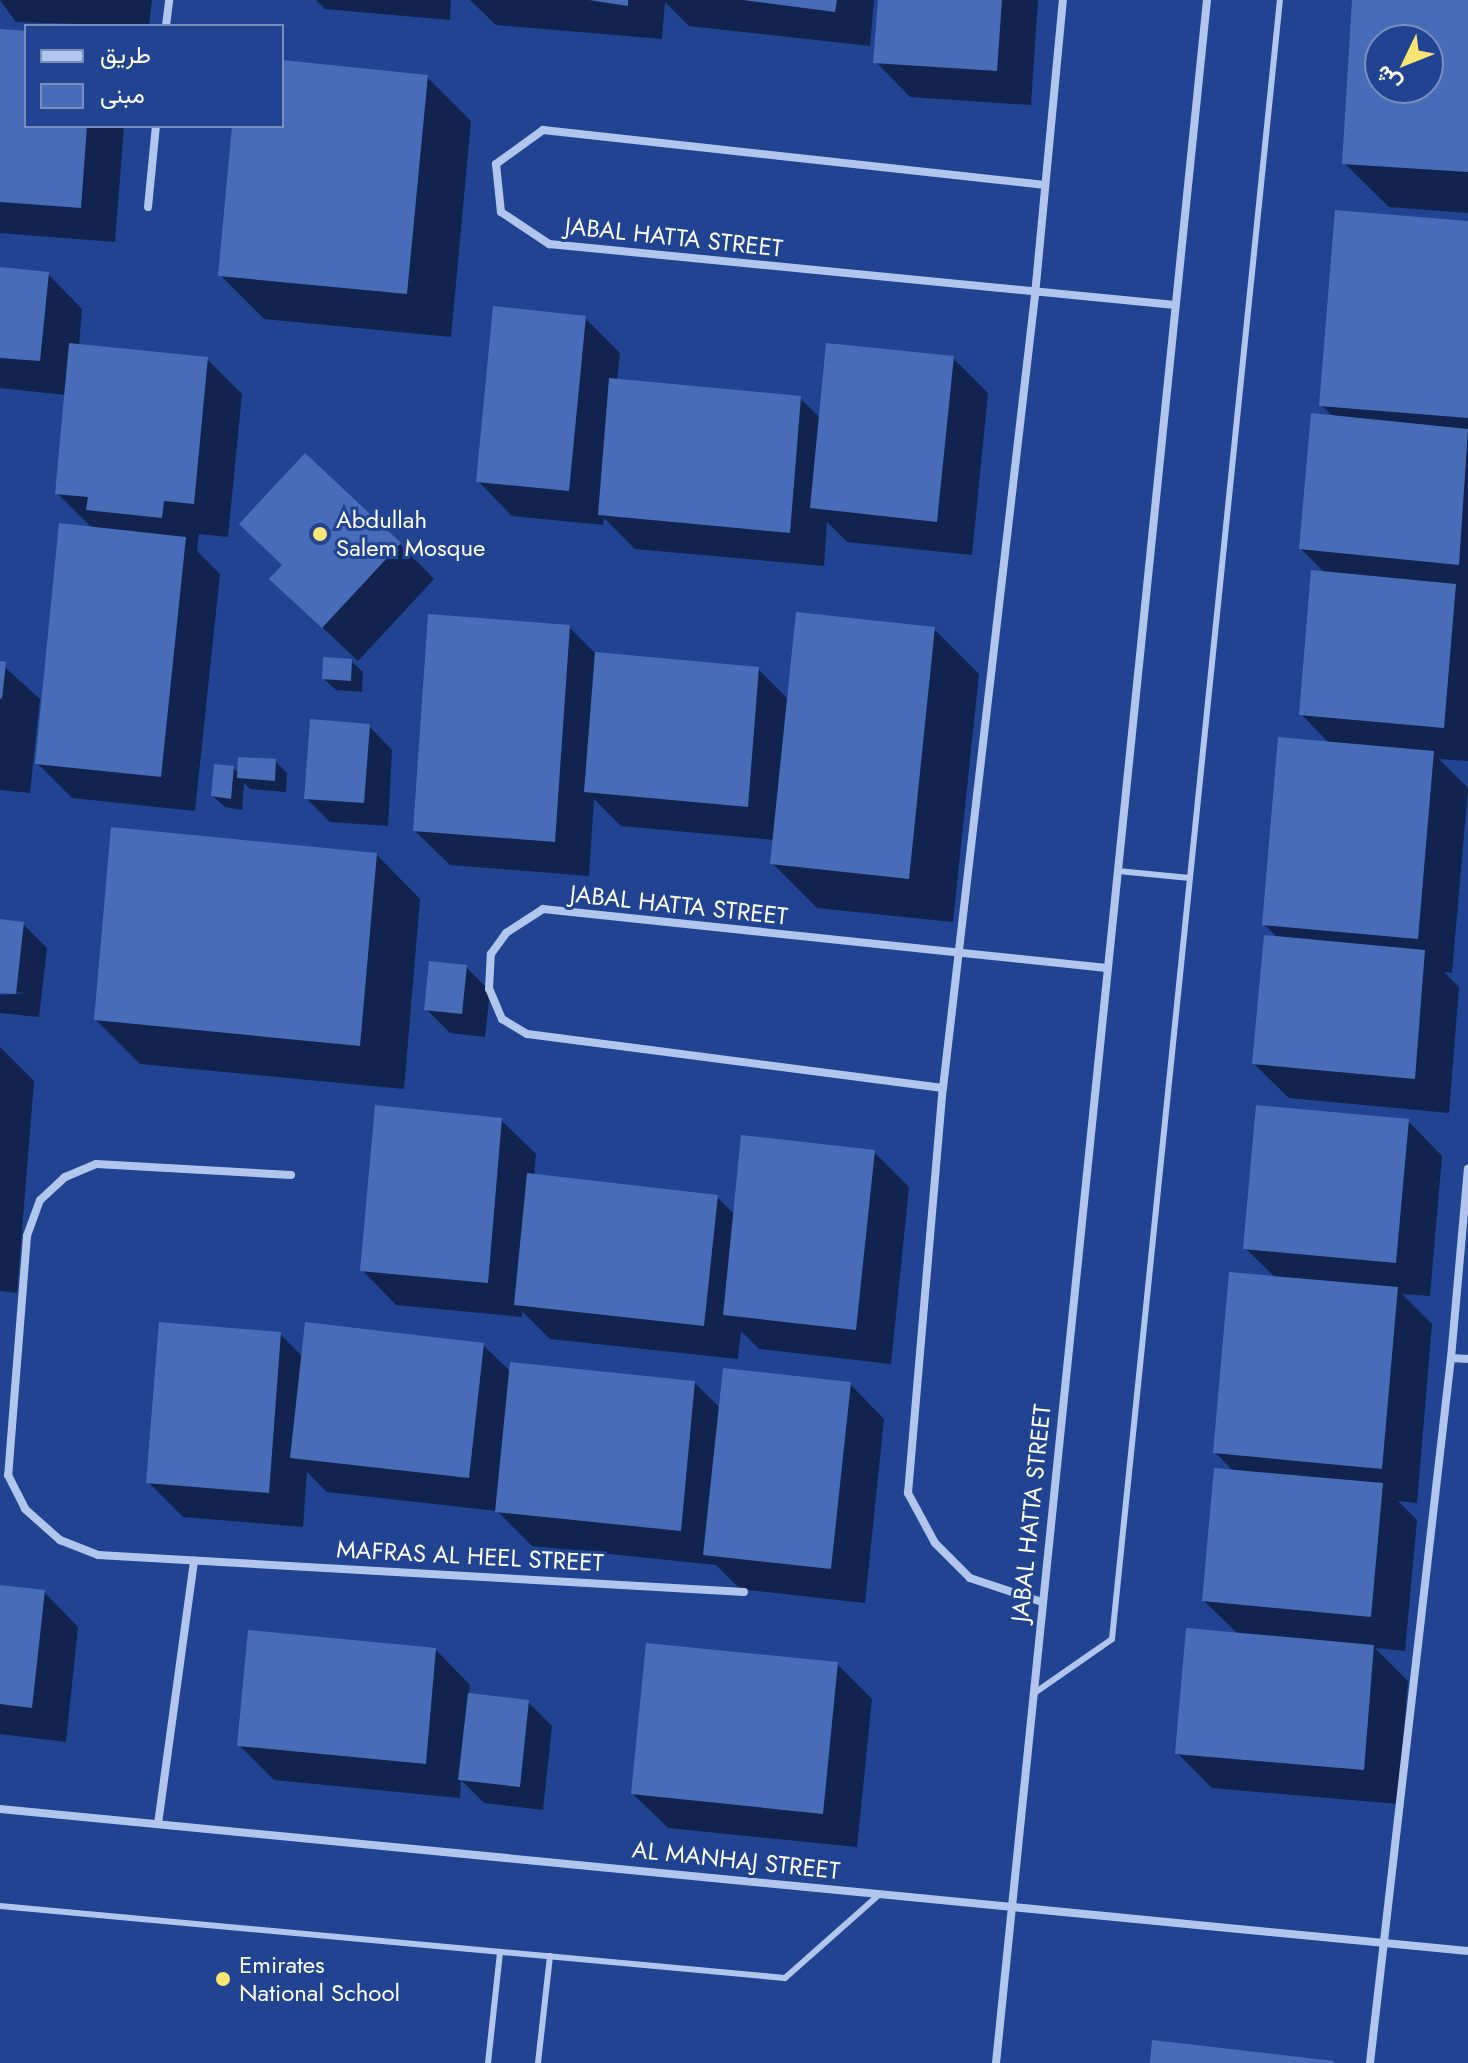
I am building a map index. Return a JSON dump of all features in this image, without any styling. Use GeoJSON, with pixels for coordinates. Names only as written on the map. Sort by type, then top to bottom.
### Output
{"type":"FeatureCollection","features":[{"type":"Feature","properties":{"kind":"street"},"geometry":{"type":"LineString","coordinates":[[166,24],[169,0]]}},
{"type":"Feature","properties":{"kind":"street"},"geometry":{"type":"LineString","coordinates":[[1042,1602],[970,1578],[935,1543],[908,1493],[943,1088],[1035,295],[1063,0]]}},
{"type":"Feature","properties":{"kind":"street","name":"JABAL HATTA STREET"},"geometry":{"type":"LineString","coordinates":[[995,2062],[1207,0]]}},
{"type":"Feature","properties":{"kind":"street"},"geometry":{"type":"LineString","coordinates":[[148,207],[156,128]]}},
{"type":"Feature","properties":{"kind":"street","name":"JABAL HATTA STREET"},"geometry":{"type":"LineString","coordinates":[[1045,185],[543,130],[496,164],[501,212],[549,244],[1035,295],[1175,305]]}},
{"type":"Feature","properties":{"kind":"street","name":"JABAL HATTA STREET"},"geometry":{"type":"LineString","coordinates":[[943,1088],[527,1034],[502,1019],[489,989],[491,954],[506,933],[543,909],[958,956],[1107,968]]}},
{"type":"Feature","properties":{"kind":"street","name":"MAFRAS AL HEEL STREET"},"geometry":{"type":"LineString","coordinates":[[291,1175],[96,1164],[65,1177],[40,1200],[27,1236],[8,1475],[25,1509],[60,1540],[98,1555],[744,1592]]}},
{"type":"Feature","properties":{"kind":"street"},"geometry":{"type":"LineString","coordinates":[[1370,2063],[1451,1358],[1468,1169]]}},
{"type":"Feature","properties":{"kind":"street"},"geometry":{"type":"LineString","coordinates":[[1451,1358],[1468,1359]]}},
{"type":"Feature","properties":{"kind":"street"},"geometry":{"type":"LineString","coordinates":[[158,1824],[194,1560]]}},
{"type":"Feature","properties":{"kind":"street","name":"AL MANHAJ STREET"},"geometry":{"type":"LineString","coordinates":[[0,1809],[1468,1951]]}},
{"type":"Feature","properties":{"kind":"lane"},"geometry":{"type":"LineString","coordinates":[[1033,1694],[1112,1639],[1280,0]]}},
{"type":"Feature","properties":{"kind":"lane"},"geometry":{"type":"LineString","coordinates":[[1118,871],[1190,878]]}},
{"type":"Feature","properties":{"kind":"lane"},"geometry":{"type":"LineString","coordinates":[[0,1906],[785,1978],[880,1894]]}},
{"type":"Feature","properties":{"kind":"lane"},"geometry":{"type":"LineString","coordinates":[[488,2063],[500,1952]]}},
{"type":"Feature","properties":{"kind":"lane"},"geometry":{"type":"LineString","coordinates":[[538,2063],[550,1956]]}},
{"type":"Feature","properties":{"kind":"building"},"geometry":{"type":"Polygon","coordinates":[[[589,0],[628,0],[628,6],[589,0]]]}},
{"type":"Feature","properties":{"kind":"building"},"geometry":{"type":"Polygon","coordinates":[[[743,0],[837,0],[835,12],[743,0]]]}},
{"type":"Feature","properties":{"kind":"building"},"geometry":{"type":"Polygon","coordinates":[[[878,0],[1002,0],[997,71],[873,63],[878,0]]]}},
{"type":"Feature","properties":{"kind":"building"},"geometry":{"type":"Polygon","coordinates":[[[1352,0],[1468,0],[1468,172],[1342,164],[1352,0]]]}},
{"type":"Feature","properties":{"kind":"building"},"geometry":{"type":"Polygon","coordinates":[[[0,29],[24,31],[24,128],[87,128],[81,208],[0,202],[0,29]]]}},
{"type":"Feature","properties":{"kind":"building"},"geometry":{"type":"Polygon","coordinates":[[[284,60],[428,75],[407,294],[218,276],[232,128],[284,128],[284,60]]]}},
{"type":"Feature","properties":{"kind":"building"},"geometry":{"type":"Polygon","coordinates":[[[1335,210],[1468,221],[1468,418],[1319,406],[1335,210]]]}},
{"type":"Feature","properties":{"kind":"building"},"geometry":{"type":"Polygon","coordinates":[[[0,267],[49,272],[40,361],[0,358],[0,267]]]}},
{"type":"Feature","properties":{"kind":"building"},"geometry":{"type":"Polygon","coordinates":[[[493,306],[586,316],[569,491],[476,482],[493,306]]]}},
{"type":"Feature","properties":{"kind":"building"},"geometry":{"type":"Polygon","coordinates":[[[69,343],[208,357],[194,504],[164,501],[162,518],[86,510],[88,497],[55,494],[69,343]]]}},
{"type":"Feature","properties":{"kind":"building"},"geometry":{"type":"Polygon","coordinates":[[[826,343],[954,356],[937,522],[810,508],[826,343]]]}},
{"type":"Feature","properties":{"kind":"building"},"geometry":{"type":"Polygon","coordinates":[[[609,378],[801,396],[790,533],[598,515],[609,378]]]}},
{"type":"Feature","properties":{"kind":"building"},"geometry":{"type":"Polygon","coordinates":[[[1311,413],[1468,429],[1459,565],[1299,549],[1311,413]]]}},
{"type":"Feature","properties":{"kind":"building","name":"Abdullah Salem Mosque"},"geometry":{"type":"Polygon","coordinates":[[[305,453],[401,543],[322,628],[269,579],[282,565],[239,524],[305,453]]]}},
{"type":"Feature","properties":{"kind":"building"},"geometry":{"type":"Polygon","coordinates":[[[59,523],[186,537],[161,777],[35,764],[59,523]]]}},
{"type":"Feature","properties":{"kind":"building"},"geometry":{"type":"Polygon","coordinates":[[[1311,570],[1456,584],[1444,728],[1299,715],[1311,570]]]}},
{"type":"Feature","properties":{"kind":"building"},"geometry":{"type":"Polygon","coordinates":[[[796,612],[935,627],[909,879],[770,864],[796,612]]]}},
{"type":"Feature","properties":{"kind":"building"},"geometry":{"type":"Polygon","coordinates":[[[428,614],[570,625],[555,842],[413,831],[428,614]]]}},
{"type":"Feature","properties":{"kind":"building"},"geometry":{"type":"Polygon","coordinates":[[[595,652],[759,667],[748,807],[584,792],[595,652]]]}},
{"type":"Feature","properties":{"kind":"building"},"geometry":{"type":"Polygon","coordinates":[[[323,657],[352,659],[351,681],[322,679],[323,657]]]}},
{"type":"Feature","properties":{"kind":"building"},"geometry":{"type":"Polygon","coordinates":[[[0,661],[6,662],[2,699],[0,698],[0,661]]]}},
{"type":"Feature","properties":{"kind":"building"},"geometry":{"type":"Polygon","coordinates":[[[310,719],[370,724],[364,803],[304,799],[310,719]]]}},
{"type":"Feature","properties":{"kind":"building"},"geometry":{"type":"Polygon","coordinates":[[[1278,737],[1434,751],[1418,939],[1262,925],[1278,737]]]}},
{"type":"Feature","properties":{"kind":"building"},"geometry":{"type":"Polygon","coordinates":[[[238,757],[276,759],[275,781],[237,778],[238,757]]]}},
{"type":"Feature","properties":{"kind":"building"},"geometry":{"type":"Polygon","coordinates":[[[214,764],[234,766],[231,799],[211,796],[214,764]]]}},
{"type":"Feature","properties":{"kind":"building"},"geometry":{"type":"Polygon","coordinates":[[[111,827],[377,853],[360,1046],[94,1020],[111,827]]]}},
{"type":"Feature","properties":{"kind":"building"},"geometry":{"type":"Polygon","coordinates":[[[0,919],[24,922],[16,994],[0,993],[0,919]]]}},
{"type":"Feature","properties":{"kind":"building"},"geometry":{"type":"Polygon","coordinates":[[[1264,935],[1425,950],[1415,1079],[1252,1064],[1264,935]]]}},
{"type":"Feature","properties":{"kind":"building"},"geometry":{"type":"Polygon","coordinates":[[[429,961],[467,965],[462,1014],[424,1010],[429,961]]]}},
{"type":"Feature","properties":{"kind":"building"},"geometry":{"type":"Polygon","coordinates":[[[375,1105],[502,1118],[488,1283],[360,1271],[375,1105]]]}},
{"type":"Feature","properties":{"kind":"building"},"geometry":{"type":"Polygon","coordinates":[[[1256,1105],[1409,1119],[1396,1263],[1243,1249],[1256,1105]]]}},
{"type":"Feature","properties":{"kind":"building"},"geometry":{"type":"Polygon","coordinates":[[[741,1135],[875,1150],[856,1330],[723,1315],[741,1135]]]}},
{"type":"Feature","properties":{"kind":"building"},"geometry":{"type":"Polygon","coordinates":[[[527,1173],[718,1195],[704,1326],[514,1305],[527,1173]]]}},
{"type":"Feature","properties":{"kind":"building"},"geometry":{"type":"Polygon","coordinates":[[[1229,1272],[1398,1287],[1382,1469],[1213,1453],[1229,1272]]]}},
{"type":"Feature","properties":{"kind":"building"},"geometry":{"type":"Polygon","coordinates":[[[159,1322],[281,1332],[269,1493],[146,1483],[159,1322]]]}},
{"type":"Feature","properties":{"kind":"building"},"geometry":{"type":"Polygon","coordinates":[[[305,1322],[484,1343],[469,1478],[290,1458],[305,1322]]]}},
{"type":"Feature","properties":{"kind":"building"},"geometry":{"type":"Polygon","coordinates":[[[510,1362],[695,1381],[681,1531],[495,1512],[510,1362]]]}},
{"type":"Feature","properties":{"kind":"building"},"geometry":{"type":"Polygon","coordinates":[[[723,1368],[851,1382],[831,1569],[703,1555],[723,1368]]]}},
{"type":"Feature","properties":{"kind":"building"},"geometry":{"type":"Polygon","coordinates":[[[1214,1468],[1383,1483],[1371,1617],[1202,1601],[1214,1468]]]}},
{"type":"Feature","properties":{"kind":"building"},"geometry":{"type":"Polygon","coordinates":[[[0,1585],[45,1590],[32,1708],[0,1704],[0,1585]]]}},
{"type":"Feature","properties":{"kind":"building"},"geometry":{"type":"Polygon","coordinates":[[[1186,1628],[1374,1645],[1364,1770],[1175,1754],[1186,1628]]]}},
{"type":"Feature","properties":{"kind":"building"},"geometry":{"type":"Polygon","coordinates":[[[248,1630],[436,1648],[426,1764],[237,1746],[248,1630]]]}},
{"type":"Feature","properties":{"kind":"building"},"geometry":{"type":"Polygon","coordinates":[[[646,1643],[838,1662],[823,1814],[631,1794],[646,1643]]]}},
{"type":"Feature","properties":{"kind":"building"},"geometry":{"type":"Polygon","coordinates":[[[468,1693],[529,1700],[520,1787],[458,1780],[468,1693]]]}},
{"type":"Feature","properties":{"kind":"building"},"geometry":{"type":"Polygon","coordinates":[[[1152,2040],[1334,2061],[1150,2063],[1152,2040]]]}},
{"type":"Feature","properties":{"kind":"place","name":"Abdullah Salem Mosque"},"geometry":{"type":"Point","coordinates":[320,534]}},
{"type":"Feature","properties":{"kind":"place","name":"Emirates National School"},"geometry":{"type":"Point","coordinates":[223,1979]}}]}
